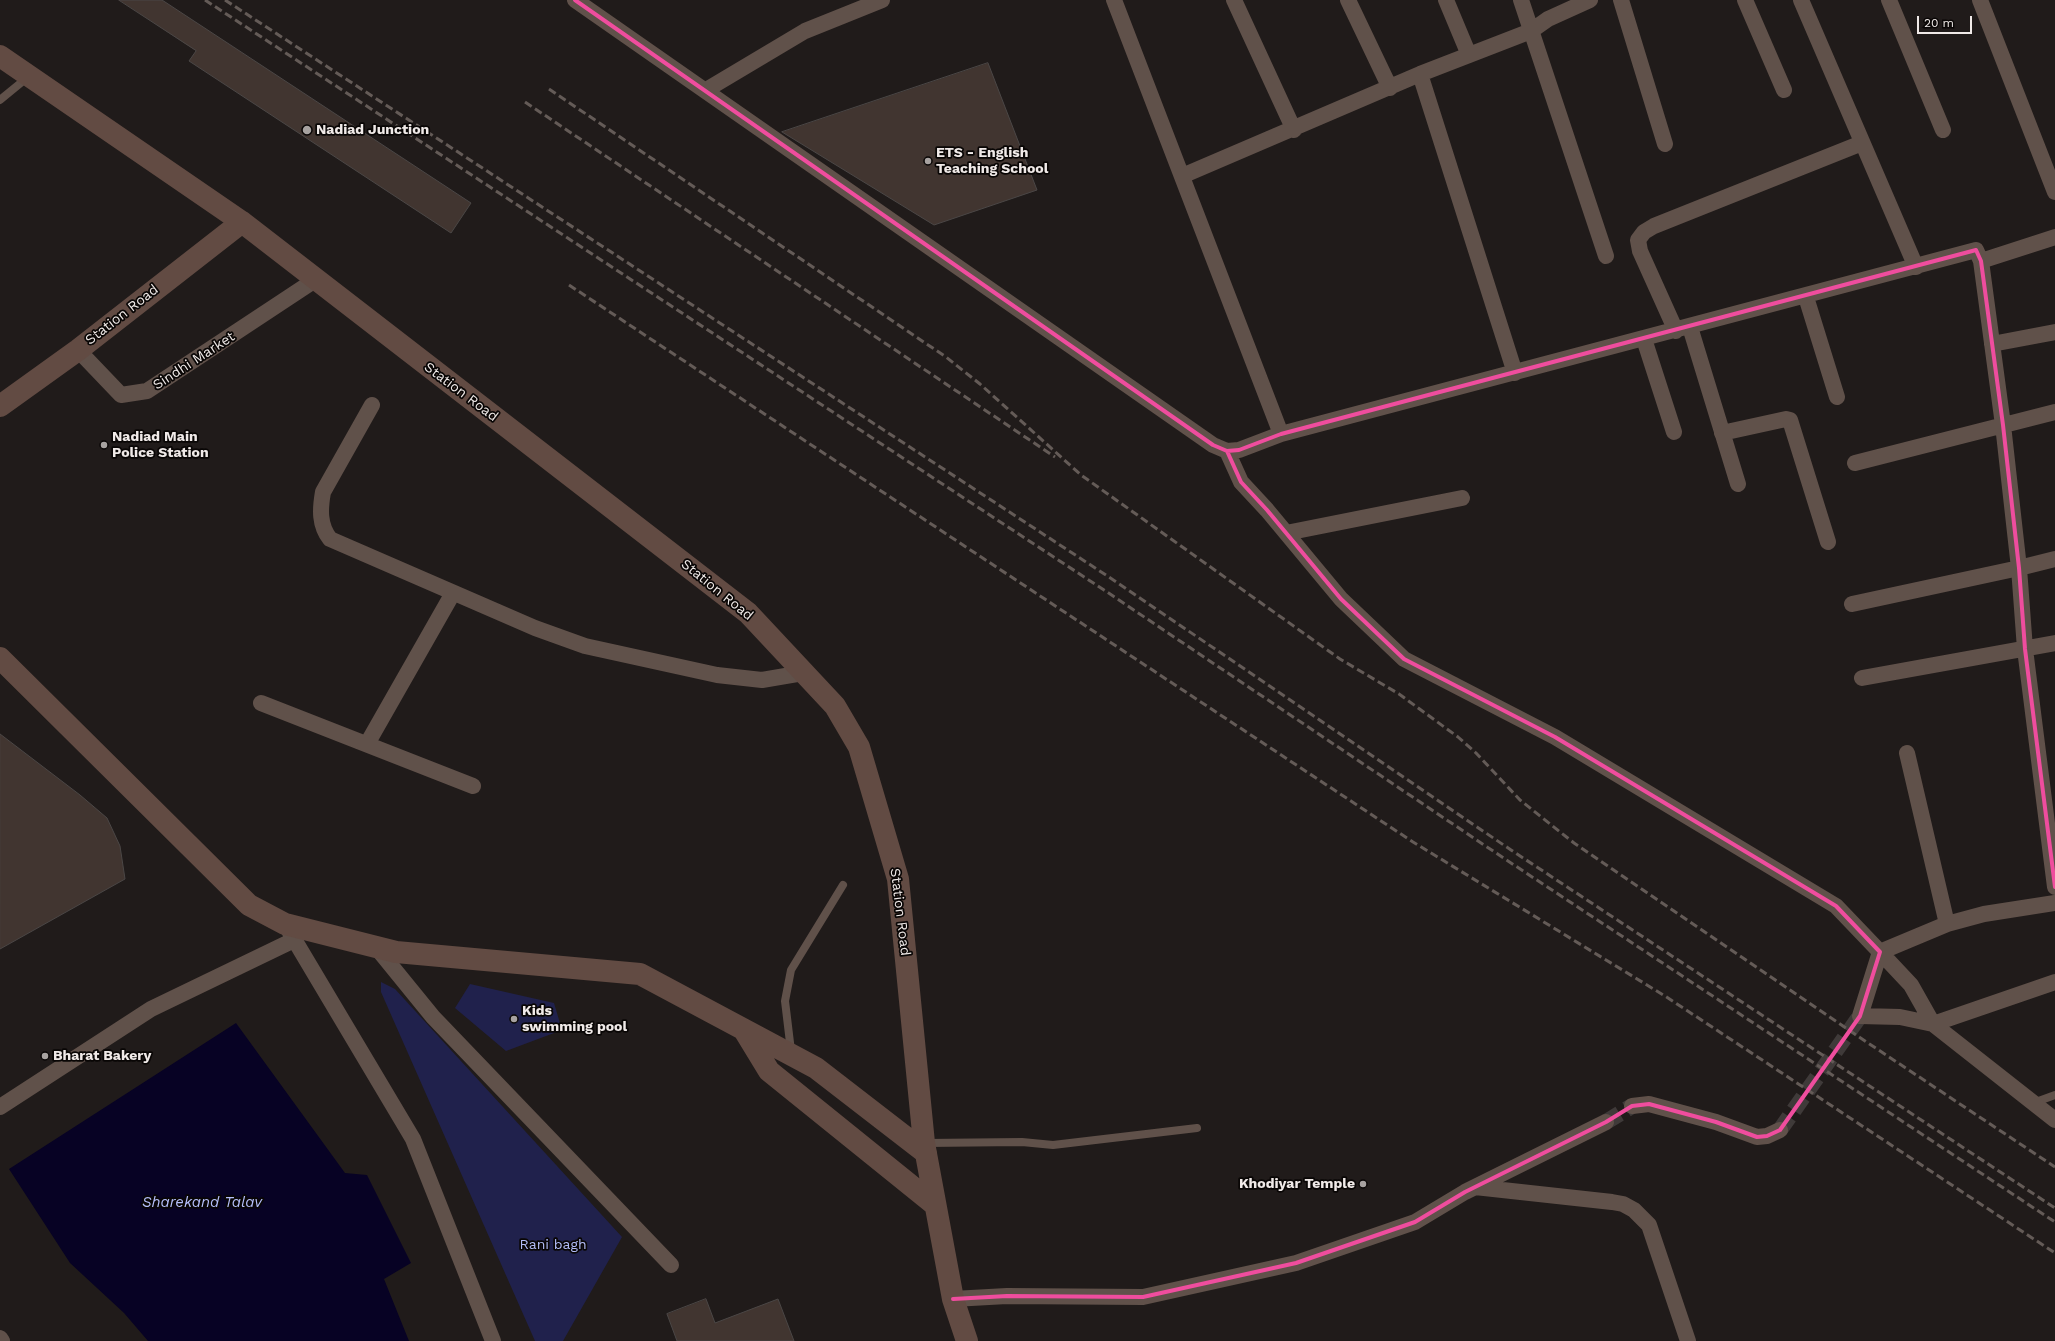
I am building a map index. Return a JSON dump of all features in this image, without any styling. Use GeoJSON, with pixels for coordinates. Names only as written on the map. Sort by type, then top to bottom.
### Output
{"type":"FeatureCollection","features":[{"type":"Feature","properties":{"kind":"main road","name":"Station Road"},"geometry":{"type":"LineString","coordinates":[[0,56],[30,75],[242,222],[315,280],[748,613],[835,706],[859,747],[898,879],[925,1148],[952,1299],[967,1341]]}},
{"type":"Feature","properties":{"kind":"main road","name":"Station Road"},"geometry":{"type":"LineString","coordinates":[[0,406],[78,350],[242,222]]}},
{"type":"Feature","properties":{"kind":"main road"},"geometry":{"type":"LineString","coordinates":[[0,658],[249,905],[290,932],[376,947],[396,952],[640,974],[816,1068],[925,1148]]}},
{"type":"Feature","properties":{"kind":"main road"},"geometry":{"type":"LineString","coordinates":[[743,1029],[769,1071],[935,1205]]}},
{"type":"Feature","properties":{"kind":"street"},"geometry":{"type":"LineString","coordinates":[[574,0],[706,90],[1213,445],[1227,450],[1239,450],[1281,434],[1806,297],[1976,250],[1981,261],[2003,425],[2019,568],[2025,649],[2055,887]]}},
{"type":"Feature","properties":{"kind":"street"},"geometry":{"type":"LineString","coordinates":[[706,90],[805,30],[882,0]]}},
{"type":"Feature","properties":{"kind":"street"},"geometry":{"type":"LineString","coordinates":[[1114,0],[1281,434]]}},
{"type":"Feature","properties":{"kind":"street"},"geometry":{"type":"LineString","coordinates":[[1234,0],[1294,130]]}},
{"type":"Feature","properties":{"kind":"street"},"geometry":{"type":"LineString","coordinates":[[1348,0],[1390,88]]}},
{"type":"Feature","properties":{"kind":"street"},"geometry":{"type":"LineString","coordinates":[[1446,0],[1469,55]]}},
{"type":"Feature","properties":{"kind":"street"},"geometry":{"type":"LineString","coordinates":[[1521,0],[1606,256]]}},
{"type":"Feature","properties":{"kind":"street"},"geometry":{"type":"LineString","coordinates":[[1182,176],[1294,130],[1420,74],[1531,31],[1548,19],[1590,0]]}},
{"type":"Feature","properties":{"kind":"street"},"geometry":{"type":"LineString","coordinates":[[1622,0],[1665,144]]}},
{"type":"Feature","properties":{"kind":"street"},"geometry":{"type":"LineString","coordinates":[[1745,0],[1784,90]]}},
{"type":"Feature","properties":{"kind":"street"},"geometry":{"type":"LineString","coordinates":[[1801,0],[1916,267]]}},
{"type":"Feature","properties":{"kind":"street"},"geometry":{"type":"LineString","coordinates":[[1889,0],[1943,130]]}},
{"type":"Feature","properties":{"kind":"street"},"geometry":{"type":"LineString","coordinates":[[1980,0],[2055,192]]}},
{"type":"Feature","properties":{"kind":"street"},"geometry":{"type":"LineString","coordinates":[[1420,74],[1515,373]]}},
{"type":"Feature","properties":{"kind":"street"},"geometry":{"type":"LineString","coordinates":[[1738,484],[1722,433],[1683,329],[1640,251],[1638,240],[1644,232],[1661,223],[1862,143]]}},
{"type":"Feature","properties":{"kind":"street"},"geometry":{"type":"LineString","coordinates":[[1981,261],[2055,237]]}},
{"type":"Feature","properties":{"kind":"street","name":"Sindhi Market"},"geometry":{"type":"LineString","coordinates":[[78,350],[121,396],[147,391],[315,280]]}},
{"type":"Feature","properties":{"kind":"street"},"geometry":{"type":"LineString","coordinates":[[1806,297],[1837,397]]}},
{"type":"Feature","properties":{"kind":"street"},"geometry":{"type":"LineString","coordinates":[[1992,344],[2055,332]]}},
{"type":"Feature","properties":{"kind":"street"},"geometry":{"type":"LineString","coordinates":[[1644,339],[1674,432]]}},
{"type":"Feature","properties":{"kind":"street"},"geometry":{"type":"LineString","coordinates":[[372,405],[323,492],[321,507],[325,532],[330,539],[535,628],[585,646],[717,675],[762,680],[803,673]]}},
{"type":"Feature","properties":{"kind":"street"},"geometry":{"type":"LineString","coordinates":[[1855,463],[2055,412]]}},
{"type":"Feature","properties":{"kind":"street"},"geometry":{"type":"LineString","coordinates":[[1722,433],[1786,419],[1790,420],[1828,542]]}},
{"type":"Feature","properties":{"kind":"street"},"geometry":{"type":"LineString","coordinates":[[1227,450],[1241,482],[1341,599],[1404,660],[1555,737],[1836,906],[1911,985],[1933,1024],[2055,1120]]}},
{"type":"Feature","properties":{"kind":"street"},"geometry":{"type":"LineString","coordinates":[[1286,533],[1462,498]]}},
{"type":"Feature","properties":{"kind":"street"},"geometry":{"type":"LineString","coordinates":[[1852,604],[2055,559]]}},
{"type":"Feature","properties":{"kind":"street"},"geometry":{"type":"LineString","coordinates":[[367,744],[453,593]]}},
{"type":"Feature","properties":{"kind":"street"},"geometry":{"type":"LineString","coordinates":[[1862,678],[2055,643]]}},
{"type":"Feature","properties":{"kind":"street"},"geometry":{"type":"LineString","coordinates":[[261,703],[473,786]]}},
{"type":"Feature","properties":{"kind":"street"},"geometry":{"type":"LineString","coordinates":[[1907,753],[1947,924]]}},
{"type":"Feature","properties":{"kind":"street"},"geometry":{"type":"LineString","coordinates":[[2055,903],[1984,914],[1947,924],[1880,952],[1860,1016],[1900,1017],[1933,1024],[2055,982]]}},
{"type":"Feature","properties":{"kind":"street"},"geometry":{"type":"LineString","coordinates":[[0,1108],[151,1009],[290,932],[413,1139],[493,1341]]}},
{"type":"Feature","properties":{"kind":"street"},"geometry":{"type":"LineString","coordinates":[[376,947],[433,1017],[671,1265]]}},
{"type":"Feature","properties":{"kind":"street"},"geometry":{"type":"LineString","coordinates":[[1632,1106],[1649,1104],[1716,1122],[1757,1137],[1767,1136],[1780,1130]]}},
{"type":"Feature","properties":{"kind":"street"},"geometry":{"type":"LineString","coordinates":[[952,1299],[1007,1296],[1142,1297],[1296,1263],[1415,1222],[1475,1187],[1606,1122]]}},
{"type":"Feature","properties":{"kind":"street"},"geometry":{"type":"LineString","coordinates":[[1475,1187],[1612,1202],[1623,1204],[1634,1210],[1648,1225],[1688,1341]]}},
{"type":"Feature","properties":{"kind":"lane"},"geometry":{"type":"LineString","coordinates":[[0,100],[30,75]]}},
{"type":"Feature","properties":{"kind":"lane"},"geometry":{"type":"LineString","coordinates":[[791,1055],[785,1001],[791,970],[843,885]]}},
{"type":"Feature","properties":{"kind":"lane"},"geometry":{"type":"LineString","coordinates":[[2033,1103],[2055,1094]]}},
{"type":"Feature","properties":{"kind":"lane"},"geometry":{"type":"LineString","coordinates":[[925,1148],[1022,1142],[1053,1145],[1197,1128]]}},
{"type":"Feature","properties":{"kind":"green space","name":"Rani bagh"},"geometry":{"type":"Polygon","coordinates":[[[381,982],[395,989],[622,1237],[563,1341],[535,1341],[381,992],[381,982]]]}},
{"type":"Feature","properties":{"kind":"green space","name":"Kids swimming pool"},"geometry":{"type":"Polygon","coordinates":[[[470,984],[554,1003],[562,1030],[506,1051],[455,1008],[470,984]]]}},
{"type":"Feature","properties":{"kind":"water","name":"Sharekand Talav"},"geometry":{"type":"Polygon","coordinates":[[[236,1023],[345,1173],[367,1175],[411,1263],[384,1279],[409,1341],[148,1341],[124,1313],[70,1263],[9,1169],[236,1023]]]}},
{"type":"Feature","properties":{"kind":"building"},"geometry":{"type":"Polygon","coordinates":[[[119,0],[162,0],[471,203],[451,233],[189,61],[196,51],[119,0]]]}},
{"type":"Feature","properties":{"kind":"building","name":"ETS - English Teaching School"},"geometry":{"type":"Polygon","coordinates":[[[988,63],[1037,190],[934,225],[782,132],[988,63]]]}},
{"type":"Feature","properties":{"kind":"building"},"geometry":{"type":"Polygon","coordinates":[[[0,734],[80,795],[107,818],[120,846],[125,879],[0,949],[0,734]]]}},
{"type":"Feature","properties":{"kind":"building"},"geometry":{"type":"Polygon","coordinates":[[[706,1299],[715,1323],[778,1299],[794,1341],[677,1341],[667,1314],[706,1299]]]}},
{"type":"Feature","properties":{"kind":"tunnel"},"geometry":{"type":"LineString","coordinates":[[1780,1130],[1860,1016]]}},
{"type":"Feature","properties":{"kind":"tunnel"},"geometry":{"type":"LineString","coordinates":[[1606,1122],[1632,1106]]}},
{"type":"Feature","properties":{"kind":"railway"},"geometry":{"type":"LineString","coordinates":[[205,0],[1104,590],[1505,859],[2055,1222]]}},
{"type":"Feature","properties":{"kind":"railway"},"geometry":{"type":"LineString","coordinates":[[225,0],[1109,577],[1511,850],[2055,1208]]}},
{"type":"Feature","properties":{"kind":"railway"},"geometry":{"type":"LineString","coordinates":[[549,89],[946,357],[980,384],[1081,475],[1340,659],[1399,694],[1458,737],[1476,753],[1520,800],[1574,843],[1868,1043],[2055,1167]]}},
{"type":"Feature","properties":{"kind":"railway"},"geometry":{"type":"LineString","coordinates":[[525,102],[1055,457]]}},
{"type":"Feature","properties":{"kind":"railway"},"geometry":{"type":"LineString","coordinates":[[569,285],[1413,842],[1665,996],[2055,1253]]}},
{"type":"Feature","properties":{"kind":"cycle path"},"geometry":{"type":"LineString","coordinates":[[575,0],[1213,445],[1227,451],[1239,450],[1281,434],[1976,250],[1981,261],[2003,425],[2019,568],[2025,649],[2055,887]]}},
{"type":"Feature","properties":{"kind":"cycle path"},"geometry":{"type":"LineString","coordinates":[[953,1299],[1007,1296],[1143,1297],[1296,1263],[1415,1222],[1465,1192],[1606,1122],[1632,1106],[1649,1104],[1716,1122],[1757,1137],[1767,1136],[1780,1130],[1860,1016],[1880,952],[1836,906],[1555,737],[1404,659],[1341,599],[1267,510],[1241,482],[1227,451]]}},
{"type":"Feature","properties":{"kind":"place","name":"Nadiad Junction"},"geometry":{"type":"Point","coordinates":[307,130]}},
{"type":"Feature","properties":{"kind":"place","name":"ETS - English Teaching School"},"geometry":{"type":"Point","coordinates":[928,161]}},
{"type":"Feature","properties":{"kind":"place","name":"Nadiad Main Police Station"},"geometry":{"type":"Point","coordinates":[104,445]}},
{"type":"Feature","properties":{"kind":"place","name":"Kids swimming pool"},"geometry":{"type":"Point","coordinates":[514,1019]}},
{"type":"Feature","properties":{"kind":"place","name":"Bharat Bakery"},"geometry":{"type":"Point","coordinates":[45,1056]}},
{"type":"Feature","properties":{"kind":"place","name":"Khodiyar Temple"},"geometry":{"type":"Point","coordinates":[1363,1184]}}]}
